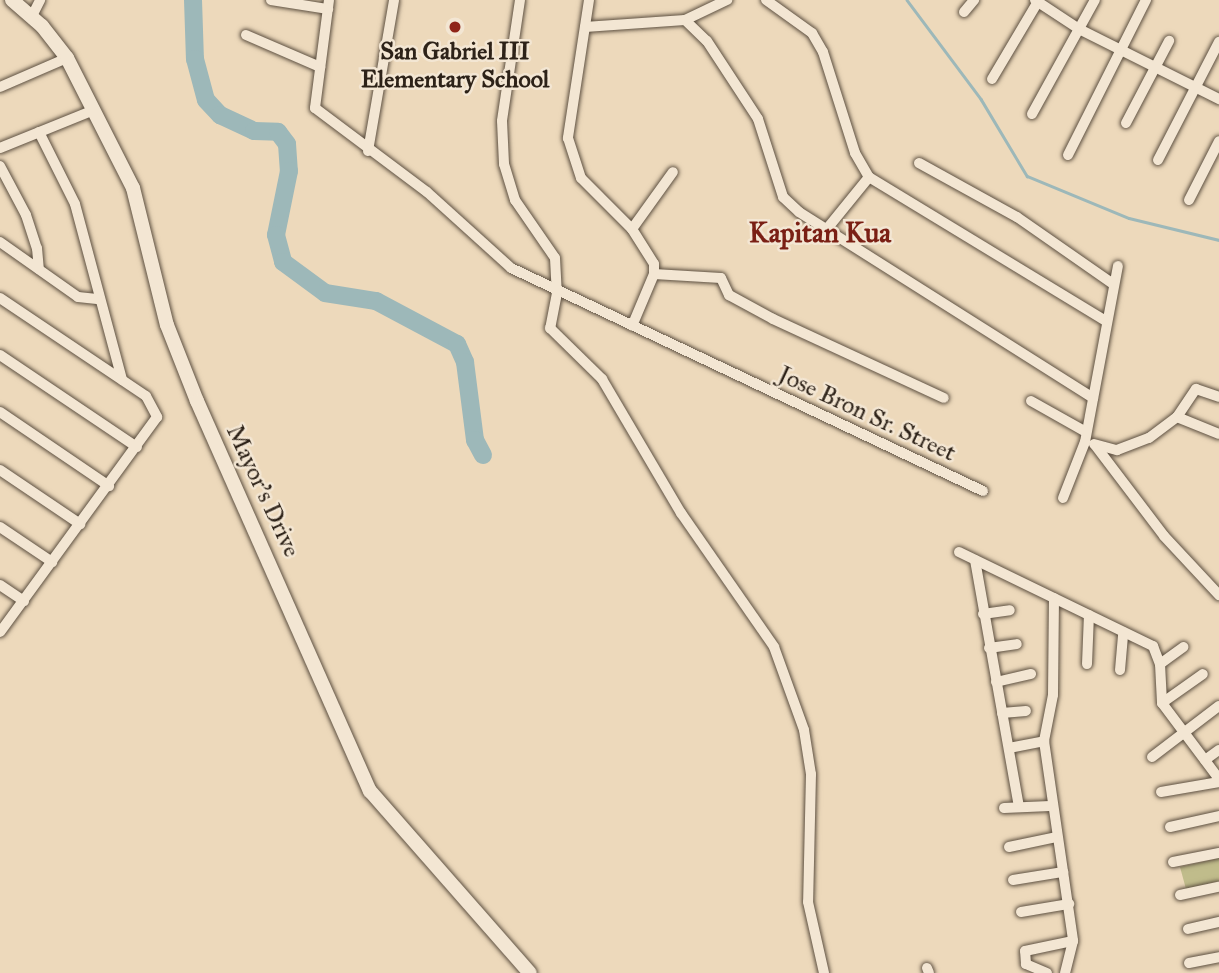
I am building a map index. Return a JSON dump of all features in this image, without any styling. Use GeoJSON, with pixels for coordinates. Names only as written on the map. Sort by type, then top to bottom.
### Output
{"type":"FeatureCollection","features":[{"type":"Feature","properties":{"kind":"street","name":"Mayor's Drive"},"geometry":{"type":"LineString","coordinates":[[12,0],[33,16],[67,58],[140,206],[167,325],[197,401],[370,791],[530,973]]}},
{"type":"Feature","properties":{"kind":"street"},"geometry":{"type":"LineString","coordinates":[[33,16],[40,0]]}},
{"type":"Feature","properties":{"kind":"street"},"geometry":{"type":"LineString","coordinates":[[246,35],[320,67],[329,4],[271,0]]}},
{"type":"Feature","properties":{"kind":"street"},"geometry":{"type":"LineString","coordinates":[[369,151],[394,0]]}},
{"type":"Feature","properties":{"kind":"street"},"geometry":{"type":"LineString","coordinates":[[520,0],[502,121],[504,164],[516,200],[555,258],[557,293],[550,328],[602,379],[681,513],[774,647],[791,687],[811,774],[808,902],[824,973]]}},
{"type":"Feature","properties":{"kind":"street"},"geometry":{"type":"LineString","coordinates":[[589,0],[569,111],[573,162],[593,193],[632,229],[654,264],[654,274],[632,326]]}},
{"type":"Feature","properties":{"kind":"street"},"geometry":{"type":"LineString","coordinates":[[585,27],[685,20],[727,0]]}},
{"type":"Feature","properties":{"kind":"street"},"geometry":{"type":"LineString","coordinates":[[766,0],[812,33],[823,52],[855,152],[869,177],[1106,321]]}},
{"type":"Feature","properties":{"kind":"street"},"geometry":{"type":"LineString","coordinates":[[964,12],[974,0]]}},
{"type":"Feature","properties":{"kind":"street"},"geometry":{"type":"LineString","coordinates":[[1032,114],[1095,0]]}},
{"type":"Feature","properties":{"kind":"street"},"geometry":{"type":"LineString","coordinates":[[1068,155],[1146,0]]}},
{"type":"Feature","properties":{"kind":"street"},"geometry":{"type":"LineString","coordinates":[[992,79],[1037,1],[1079,29],[1121,48],[1196,90],[1219,99]]}},
{"type":"Feature","properties":{"kind":"street"},"geometry":{"type":"LineString","coordinates":[[685,20],[707,41],[758,119],[783,197],[826,230],[1093,398]]}},
{"type":"Feature","properties":{"kind":"street"},"geometry":{"type":"LineString","coordinates":[[1126,123],[1169,41]]}},
{"type":"Feature","properties":{"kind":"street"},"geometry":{"type":"LineString","coordinates":[[1158,160],[1219,42]]}},
{"type":"Feature","properties":{"kind":"street"},"geometry":{"type":"LineString","coordinates":[[0,87],[67,58]]}},
{"type":"Feature","properties":{"kind":"street","name":"Jose Bron Sr. Street"},"geometry":{"type":"LineString","coordinates":[[320,67],[315,108],[427,192],[511,268],[557,293],[983,491]]}},
{"type":"Feature","properties":{"kind":"street"},"geometry":{"type":"LineString","coordinates":[[0,148],[94,110]]}},
{"type":"Feature","properties":{"kind":"street"},"geometry":{"type":"LineString","coordinates":[[39,132],[75,204],[97,299],[122,380]]}},
{"type":"Feature","properties":{"kind":"street"},"geometry":{"type":"LineString","coordinates":[[1189,200],[1219,141]]}},
{"type":"Feature","properties":{"kind":"street"},"geometry":{"type":"LineString","coordinates":[[919,163],[1017,216],[1114,284]]}},
{"type":"Feature","properties":{"kind":"street"},"geometry":{"type":"LineString","coordinates":[[0,166],[26,215],[37,247],[39,269]]}},
{"type":"Feature","properties":{"kind":"street"},"geometry":{"type":"LineString","coordinates":[[632,229],[673,172]]}},
{"type":"Feature","properties":{"kind":"street"},"geometry":{"type":"LineString","coordinates":[[826,230],[869,177]]}},
{"type":"Feature","properties":{"kind":"street"},"geometry":{"type":"LineString","coordinates":[[0,242],[78,297],[97,299]]}},
{"type":"Feature","properties":{"kind":"street"},"geometry":{"type":"LineString","coordinates":[[1063,498],[1089,440],[1093,398],[1118,266]]}},
{"type":"Feature","properties":{"kind":"street"},"geometry":{"type":"LineString","coordinates":[[654,274],[721,278],[729,295],[740,301],[944,398]]}},
{"type":"Feature","properties":{"kind":"street"},"geometry":{"type":"LineString","coordinates":[[0,298],[146,396],[156,410],[156,422],[0,632]]}},
{"type":"Feature","properties":{"kind":"street"},"geometry":{"type":"LineString","coordinates":[[0,355],[137,447]]}},
{"type":"Feature","properties":{"kind":"street"},"geometry":{"type":"LineString","coordinates":[[1031,401],[1089,440],[1120,450],[1149,438],[1177,417],[1196,389],[1219,397]]}},
{"type":"Feature","properties":{"kind":"street"},"geometry":{"type":"LineString","coordinates":[[0,412],[109,486]]}},
{"type":"Feature","properties":{"kind":"street"},"geometry":{"type":"LineString","coordinates":[[1177,417],[1219,434]]}},
{"type":"Feature","properties":{"kind":"street"},"geometry":{"type":"LineString","coordinates":[[1089,440],[1164,536],[1219,595]]}},
{"type":"Feature","properties":{"kind":"street"},"geometry":{"type":"LineString","coordinates":[[0,470],[80,524]]}},
{"type":"Feature","properties":{"kind":"street"},"geometry":{"type":"LineString","coordinates":[[0,527],[52,562]]}},
{"type":"Feature","properties":{"kind":"street"},"geometry":{"type":"LineString","coordinates":[[959,552],[1153,646],[1160,664],[1162,704],[1219,781],[1161,792]]}},
{"type":"Feature","properties":{"kind":"street"},"geometry":{"type":"LineString","coordinates":[[975,560],[1019,807]]}},
{"type":"Feature","properties":{"kind":"street"},"geometry":{"type":"LineString","coordinates":[[0,585],[24,601]]}},
{"type":"Feature","properties":{"kind":"street"},"geometry":{"type":"LineString","coordinates":[[1054,598],[1052,695],[1044,741],[1050,806],[1069,904],[1073,941],[1065,973]]}},
{"type":"Feature","properties":{"kind":"street"},"geometry":{"type":"LineString","coordinates":[[983,614],[1010,610]]}},
{"type":"Feature","properties":{"kind":"street"},"geometry":{"type":"LineString","coordinates":[[1087,664],[1089,615]]}},
{"type":"Feature","properties":{"kind":"street"},"geometry":{"type":"LineString","coordinates":[[1120,670],[1124,632]]}},
{"type":"Feature","properties":{"kind":"street"},"geometry":{"type":"LineString","coordinates":[[989,649],[1017,643]]}},
{"type":"Feature","properties":{"kind":"street"},"geometry":{"type":"LineString","coordinates":[[1160,664],[1183,647]]}},
{"type":"Feature","properties":{"kind":"street"},"geometry":{"type":"LineString","coordinates":[[996,682],[1031,674]]}},
{"type":"Feature","properties":{"kind":"street"},"geometry":{"type":"LineString","coordinates":[[1162,704],[1203,674]]}},
{"type":"Feature","properties":{"kind":"street"},"geometry":{"type":"LineString","coordinates":[[1152,757],[1219,706]]}},
{"type":"Feature","properties":{"kind":"street"},"geometry":{"type":"LineString","coordinates":[[1002,713],[1026,710]]}},
{"type":"Feature","properties":{"kind":"street"},"geometry":{"type":"LineString","coordinates":[[1009,748],[1044,741]]}},
{"type":"Feature","properties":{"kind":"street"},"geometry":{"type":"LineString","coordinates":[[1205,760],[1219,750]]}},
{"type":"Feature","properties":{"kind":"street"},"geometry":{"type":"LineString","coordinates":[[1004,808],[1050,806]]}},
{"type":"Feature","properties":{"kind":"street"},"geometry":{"type":"LineString","coordinates":[[1170,827],[1219,816]]}},
{"type":"Feature","properties":{"kind":"street"},"geometry":{"type":"LineString","coordinates":[[1009,847],[1056,837]]}},
{"type":"Feature","properties":{"kind":"street"},"geometry":{"type":"LineString","coordinates":[[1172,862],[1219,853]]}},
{"type":"Feature","properties":{"kind":"street"},"geometry":{"type":"LineString","coordinates":[[1013,880],[1063,872]]}},
{"type":"Feature","properties":{"kind":"street"},"geometry":{"type":"LineString","coordinates":[[1180,895],[1219,887]]}},
{"type":"Feature","properties":{"kind":"street"},"geometry":{"type":"LineString","coordinates":[[1021,912],[1069,904]]}},
{"type":"Feature","properties":{"kind":"street"},"geometry":{"type":"LineString","coordinates":[[1188,929],[1219,922]]}},
{"type":"Feature","properties":{"kind":"street"},"geometry":{"type":"LineString","coordinates":[[1047,973],[1026,964],[1025,951],[1073,941]]}},
{"type":"Feature","properties":{"kind":"street"},"geometry":{"type":"LineString","coordinates":[[1189,963],[1219,957]]}},
{"type":"Feature","properties":{"kind":"shaded area"},"geometry":{"type":"Polygon","coordinates":[[[1219,858],[1219,881],[1186,889],[1180,867],[1219,858]]]}},
{"type":"Feature","properties":{"kind":"waterway"},"geometry":{"type":"LineString","coordinates":[[193,0],[195,59],[206,100],[220,115],[254,131],[278,132],[287,144],[289,171],[276,235],[283,262],[325,293],[376,301],[457,344],[465,362],[475,440],[483,455]]}},
{"type":"Feature","properties":{"kind":"waterway"},"geometry":{"type":"LineString","coordinates":[[907,0],[981,99],[1027,176],[1129,218],[1219,240]]}},
{"type":"Feature","properties":{"kind":"place","name":"San Gabriel III Elementary School"},"geometry":{"type":"Point","coordinates":[455,27]}},
{"type":"Feature","properties":{"kind":"district","name":"Kapitan Kua"},"geometry":{"type":"Point","coordinates":[820,233]}}]}
